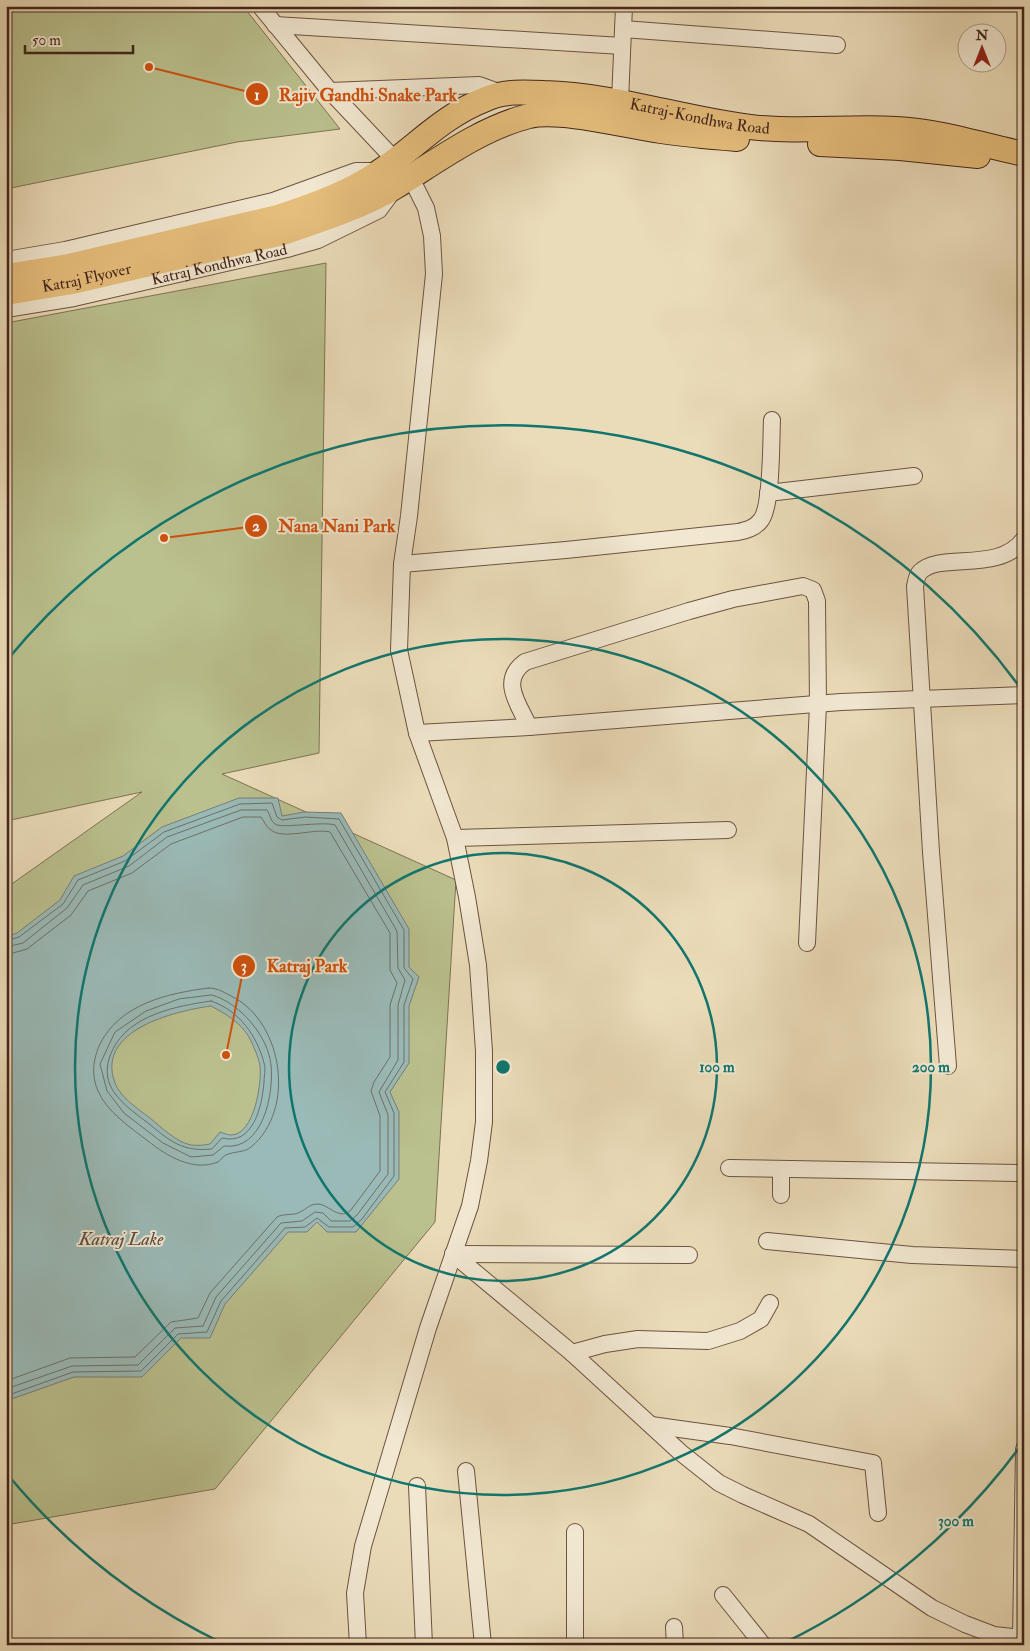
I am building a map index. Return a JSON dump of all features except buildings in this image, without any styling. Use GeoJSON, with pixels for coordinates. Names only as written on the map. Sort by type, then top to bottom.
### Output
{"type":"FeatureCollection","features":[{"type":"Feature","properties":{"kind":"highway","name":"Katraj-Kondhwa Road"},"geometry":{"type":"LineString","coordinates":[[395,173],[449,116],[487,98],[522,92],[561,93],[620,101],[752,127],[800,130],[895,128],[931,132],[1024,154]]}},
{"type":"Feature","properties":{"kind":"highway","name":"Katraj-Kondhwa Road"},"geometry":{"type":"LineString","coordinates":[[395,173],[499,127],[531,116],[563,116],[692,135],[900,148],[976,156],[1024,167]]}},
{"type":"Feature","properties":{"kind":"highway","name":"Katraj Flyover"},"geometry":{"type":"LineString","coordinates":[[6,293],[72,282],[283,233],[365,191],[395,173]]}},
{"type":"Feature","properties":{"kind":"highway","name":"Katraj Flyover"},"geometry":{"type":"LineString","coordinates":[[6,276],[69,266],[278,217],[365,191]]}},
{"type":"Feature","properties":{"kind":"street"},"geometry":{"type":"LineString","coordinates":[[260,6],[395,173],[426,208],[432,236],[434,274],[409,516],[402,564],[399,650],[417,733],[456,838],[478,965],[484,1051],[484,1122],[470,1206],[453,1254],[363,1546],[355,1593],[358,1645]]}},
{"type":"Feature","properties":{"kind":"street"},"geometry":{"type":"LineString","coordinates":[[620,101],[624,6]]}},
{"type":"Feature","properties":{"kind":"street"},"geometry":{"type":"LineString","coordinates":[[276,25],[622,46]]}},
{"type":"Feature","properties":{"kind":"street"},"geometry":{"type":"LineString","coordinates":[[623,29],[837,45]]}},
{"type":"Feature","properties":{"kind":"street"},"geometry":{"type":"LineString","coordinates":[[330,91],[479,84],[504,94]]}},
{"type":"Feature","properties":{"kind":"street"},"geometry":{"type":"LineString","coordinates":[[6,260],[66,250],[274,201],[356,171],[395,173]]}},
{"type":"Feature","properties":{"kind":"street","name":"Katraj Kondhwa Road"},"geometry":{"type":"LineString","coordinates":[[6,309],[74,298],[293,248],[318,240],[379,210],[395,173]]}},
{"type":"Feature","properties":{"kind":"street"},"geometry":{"type":"LineString","coordinates":[[402,564],[566,550],[738,532],[753,528],[763,518],[768,493],[772,420]]}},
{"type":"Feature","properties":{"kind":"street"},"geometry":{"type":"LineString","coordinates":[[768,493],[914,476]]}},
{"type":"Feature","properties":{"kind":"street"},"geometry":{"type":"LineString","coordinates":[[948,1066],[915,586],[919,573],[928,566],[990,559],[1008,554],[1024,539]]}},
{"type":"Feature","properties":{"kind":"street"},"geometry":{"type":"LineString","coordinates":[[529,728],[511,687],[516,669],[526,662],[733,599],[803,586],[812,590],[817,601],[818,704],[807,942]]}},
{"type":"Feature","properties":{"kind":"street"},"geometry":{"type":"LineString","coordinates":[[417,733],[529,728],[818,704],[1024,695]]}},
{"type":"Feature","properties":{"kind":"street"},"geometry":{"type":"LineString","coordinates":[[456,838],[728,830]]}},
{"type":"Feature","properties":{"kind":"street"},"geometry":{"type":"LineString","coordinates":[[728,1168],[1024,1173]]}},
{"type":"Feature","properties":{"kind":"street"},"geometry":{"type":"LineString","coordinates":[[781,1170],[781,1195]]}},
{"type":"Feature","properties":{"kind":"street"},"geometry":{"type":"LineString","coordinates":[[767,1241],[912,1255],[1024,1259]]}},
{"type":"Feature","properties":{"kind":"street"},"geometry":{"type":"LineString","coordinates":[[453,1254],[689,1255]]}},
{"type":"Feature","properties":{"kind":"street"},"geometry":{"type":"LineString","coordinates":[[453,1254],[572,1353],[651,1425],[719,1482],[743,1495],[809,1524],[932,1608],[994,1635],[1023,1638],[1024,1449]]}},
{"type":"Feature","properties":{"kind":"street"},"geometry":{"type":"LineString","coordinates":[[572,1353],[605,1344],[638,1339],[708,1341],[740,1331],[761,1320],[770,1303]]}},
{"type":"Feature","properties":{"kind":"street"},"geometry":{"type":"LineString","coordinates":[[651,1425],[730,1436],[873,1463],[878,1513]]}},
{"type":"Feature","properties":{"kind":"street"},"geometry":{"type":"LineString","coordinates":[[466,1471],[483,1645]]}},
{"type":"Feature","properties":{"kind":"street"},"geometry":{"type":"LineString","coordinates":[[417,1486],[424,1645]]}},
{"type":"Feature","properties":{"kind":"street"},"geometry":{"type":"LineString","coordinates":[[575,1532],[575,1645]]}},
{"type":"Feature","properties":{"kind":"street"},"geometry":{"type":"LineString","coordinates":[[723,1595],[763,1645]]}},
{"type":"Feature","properties":{"kind":"street"},"geometry":{"type":"LineString","coordinates":[[674,1627],[675,1645]]}},
{"type":"Feature","properties":{"kind":"green space"},"geometry":{"type":"Polygon","coordinates":[[[6,6],[243,6],[340,129],[237,142],[6,189],[6,6]]]}},
{"type":"Feature","properties":{"kind":"green space"},"geometry":{"type":"Polygon","coordinates":[[[326,263],[319,753],[222,774],[456,880],[435,1222],[215,1489],[6,1525],[6,888],[142,792],[6,821],[6,323],[326,263]]]}},
{"type":"Feature","properties":{"kind":"water","name":"Katraj Lake"},"geometry":{"type":"Polygon","coordinates":[[[239,798],[278,798],[282,816],[304,812],[341,813],[409,929],[409,967],[419,977],[409,1006],[409,1063],[390,1092],[399,1112],[399,1179],[356,1232],[327,1232],[317,1222],[307,1232],[288,1232],[225,1304],[210,1338],[181,1338],[142,1377],[74,1377],[6,1401],[6,937],[17,933],[60,900],[74,876],[123,856],[162,827],[239,798]],[[211,1006],[178,1013],[142,1026],[127,1037],[116,1049],[112,1065],[115,1083],[125,1098],[169,1134],[191,1145],[210,1144],[220,1132],[231,1135],[239,1133],[246,1127],[255,1107],[260,1084],[260,1066],[251,1040],[237,1023],[211,1006]]]}},
{"type":"Feature","properties":{"kind":"place","name":"Rajiv Gandhi Snake Park"},"geometry":{"type":"Point","coordinates":[149,67]}},
{"type":"Feature","properties":{"kind":"place","name":"Nana Nani Park"},"geometry":{"type":"Point","coordinates":[164,538]}},
{"type":"Feature","properties":{"kind":"place","name":"Katraj Park"},"geometry":{"type":"Point","coordinates":[226,1055]}}]}
